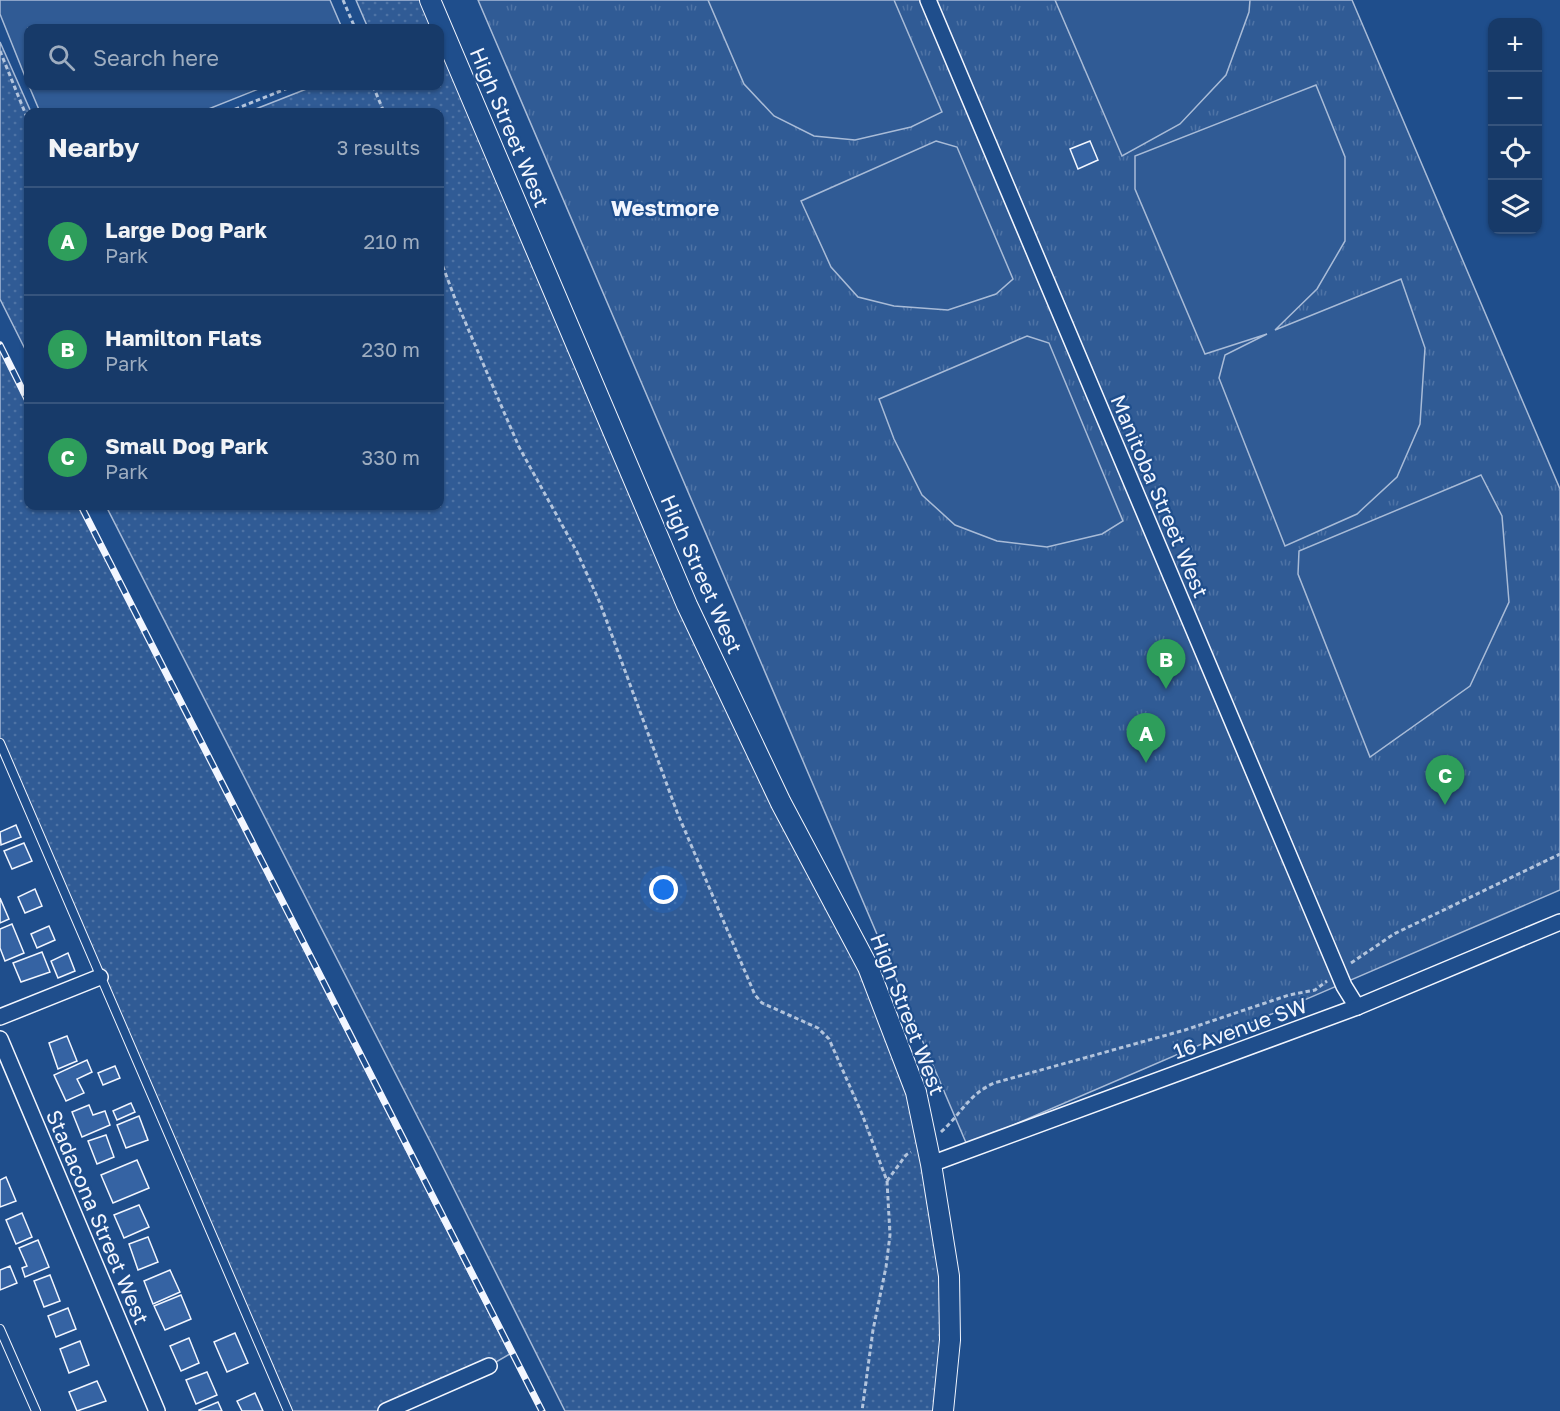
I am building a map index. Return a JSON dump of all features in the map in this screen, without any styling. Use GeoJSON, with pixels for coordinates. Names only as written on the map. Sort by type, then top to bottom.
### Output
{"type":"FeatureCollection","features":[{"type":"Feature","properties":{"kind":"main road","name":"High Street West"},"geometry":{"type":"LineString","coordinates":[[430,0],[440,24]]}},
{"type":"Feature","properties":{"kind":"main road","name":"High Street West"},"geometry":{"type":"LineString","coordinates":[[444,33],[687,605],[781,803],[868,967],[916,1092],[931,1164],[949,1276],[950,1340],[943,1411]]}},
{"type":"Feature","properties":{"kind":"street","name":"Manitoba Street West"},"geometry":{"type":"LineString","coordinates":[[928,0],[1338,973],[1357,1007]]}},
{"type":"Feature","properties":{"kind":"street","name":"16 Avenue SW"},"geometry":{"type":"LineString","coordinates":[[931,1164],[1357,1007],[1560,922]]}},
{"type":"Feature","properties":{"kind":"street"},"geometry":{"type":"LineString","coordinates":[[0,1017],[100,977]]}},
{"type":"Feature","properties":{"kind":"street","name":"Stadacona Street West"},"geometry":{"type":"LineString","coordinates":[[0,1039],[157,1411]]}},
{"type":"Feature","properties":{"kind":"street"},"geometry":{"type":"LineString","coordinates":[[386,1411],[489,1366]]}},
{"type":"Feature","properties":{"kind":"lane"},"geometry":{"type":"LineString","coordinates":[[0,743],[288,1411]]}},
{"type":"Feature","properties":{"kind":"lane"},"geometry":{"type":"LineString","coordinates":[[0,1329],[36,1411]]}},
{"type":"Feature","properties":{"kind":"path"},"geometry":{"type":"LineString","coordinates":[[343,0],[353,24]]}},
{"type":"Feature","properties":{"kind":"path"},"geometry":{"type":"LineString","coordinates":[[0,51],[24,110]]}},
{"type":"Feature","properties":{"kind":"path"},"geometry":{"type":"LineString","coordinates":[[238,108],[283,90]]}},
{"type":"Feature","properties":{"kind":"path"},"geometry":{"type":"LineString","coordinates":[[376,90],[382,108]]}},
{"type":"Feature","properties":{"kind":"path"},"geometry":{"type":"LineString","coordinates":[[444,269],[519,447],[577,552],[600,603],[677,812],[754,995],[762,1003],[818,1028],[829,1039],[888,1181],[890,1235],[873,1330],[862,1411]]}},
{"type":"Feature","properties":{"kind":"path"},"geometry":{"type":"LineString","coordinates":[[888,1181],[906,1155],[927,1144],[951,1123],[968,1100],[994,1083],[1185,1030],[1289,995],[1315,990],[1394,934],[1560,854]]}},
{"type":"Feature","properties":{"kind":"green space"},"geometry":{"type":"Polygon","coordinates":[[[356,0],[427,0],[437,24],[366,24],[356,0]]]}},
{"type":"Feature","properties":{"kind":"green space"},"geometry":{"type":"Polygon","coordinates":[[[478,0],[1352,0],[1560,489],[1560,890],[967,1145],[478,0]]]}},
{"type":"Feature","properties":{"kind":"green space"},"geometry":{"type":"Polygon","coordinates":[[[444,39],[682,600],[858,959],[914,1092],[946,1275],[939,1411],[565,1411],[108,510],[444,510],[444,108],[258,108],[304,90],[444,90],[444,39]]]}},
{"type":"Feature","properties":{"kind":"green space"},"geometry":{"type":"Polygon","coordinates":[[[0,42],[29,108],[24,108],[24,347],[0,299],[0,42]]]}},
{"type":"Feature","properties":{"kind":"green space"},"geometry":{"type":"Polygon","coordinates":[[[0,350],[24,398],[24,510],[81,510],[510,1354],[489,1366],[386,1411],[288,1411],[0,743],[0,350]]]}},
{"type":"Feature","properties":{"kind":"shaded area"},"geometry":{"type":"Polygon","coordinates":[[[0,0],[330,0],[340,24],[24,24],[24,74],[0,14],[0,0]]]}},
{"type":"Feature","properties":{"kind":"shaded area"},"geometry":{"type":"Polygon","coordinates":[[[708,0],[894,0],[942,112],[911,127],[855,140],[814,136],[774,116],[744,84],[708,0]]]}},
{"type":"Feature","properties":{"kind":"shaded area"},"geometry":{"type":"Polygon","coordinates":[[[1055,0],[1250,0],[1249,12],[1226,75],[1180,124],[1122,156],[1055,0]]]}},
{"type":"Feature","properties":{"kind":"shaded area"},"geometry":{"type":"Polygon","coordinates":[[[1316,85],[1345,157],[1345,241],[1317,289],[1275,330],[1401,279],[1425,348],[1420,424],[1397,477],[1357,514],[1285,546],[1219,378],[1225,355],[1267,334],[1205,354],[1135,189],[1135,156],[1316,85]]]}},
{"type":"Feature","properties":{"kind":"shaded area"},"geometry":{"type":"Polygon","coordinates":[[[31,90],[256,90],[211,108],[38,108],[31,90]]]}},
{"type":"Feature","properties":{"kind":"shaded area"},"geometry":{"type":"Polygon","coordinates":[[[936,141],[957,147],[1013,279],[996,294],[948,310],[894,306],[858,297],[831,267],[801,201],[936,141]]]}},
{"type":"Feature","properties":{"kind":"shaded area"},"geometry":{"type":"Polygon","coordinates":[[[1027,336],[1049,343],[1123,521],[1102,534],[1047,547],[997,541],[955,525],[922,495],[894,439],[879,399],[1027,336]]]}},
{"type":"Feature","properties":{"kind":"shaded area"},"geometry":{"type":"Polygon","coordinates":[[[1481,475],[1502,516],[1509,602],[1470,686],[1370,757],[1298,574],[1299,551],[1481,475]]]}},
{"type":"Feature","properties":{"kind":"building"},"geometry":{"type":"Polygon","coordinates":[[[1090,141],[1098,160],[1078,169],[1070,149],[1090,141]]]}},
{"type":"Feature","properties":{"kind":"building"},"geometry":{"type":"Polygon","coordinates":[[[16,825],[21,837],[1,845],[0,832],[16,825]]]}},
{"type":"Feature","properties":{"kind":"building"},"geometry":{"type":"Polygon","coordinates":[[[24,843],[32,861],[12,869],[4,851],[24,843]]]}},
{"type":"Feature","properties":{"kind":"building"},"geometry":{"type":"Polygon","coordinates":[[[35,889],[42,906],[25,913],[18,897],[35,889]]]}},
{"type":"Feature","properties":{"kind":"building"},"geometry":{"type":"Polygon","coordinates":[[[0,898],[9,919],[0,923],[0,898]]]}},
{"type":"Feature","properties":{"kind":"building"},"geometry":{"type":"Polygon","coordinates":[[[12,924],[24,953],[5,961],[0,948],[0,929],[12,924]]]}},
{"type":"Feature","properties":{"kind":"building"},"geometry":{"type":"Polygon","coordinates":[[[49,926],[55,940],[37,948],[31,934],[49,926]]]}},
{"type":"Feature","properties":{"kind":"building"},"geometry":{"type":"Polygon","coordinates":[[[42,952],[50,972],[21,982],[13,963],[42,952]]]}},
{"type":"Feature","properties":{"kind":"building"},"geometry":{"type":"Polygon","coordinates":[[[68,953],[75,971],[58,978],[51,961],[68,953]]]}},
{"type":"Feature","properties":{"kind":"building"},"geometry":{"type":"Polygon","coordinates":[[[67,1036],[77,1061],[58,1069],[49,1043],[67,1036]]]}},
{"type":"Feature","properties":{"kind":"building"},"geometry":{"type":"Polygon","coordinates":[[[87,1060],[92,1072],[77,1079],[84,1093],[66,1101],[54,1075],[87,1060]]]}},
{"type":"Feature","properties":{"kind":"building"},"geometry":{"type":"Polygon","coordinates":[[[115,1066],[120,1078],[103,1085],[98,1073],[115,1066]]]}},
{"type":"Feature","properties":{"kind":"building"},"geometry":{"type":"Polygon","coordinates":[[[131,1103],[135,1112],[117,1120],[113,1111],[131,1103]]]}},
{"type":"Feature","properties":{"kind":"building"},"geometry":{"type":"Polygon","coordinates":[[[89,1105],[93,1115],[105,1111],[110,1125],[82,1137],[72,1112],[89,1105]]]}},
{"type":"Feature","properties":{"kind":"building"},"geometry":{"type":"Polygon","coordinates":[[[139,1116],[148,1140],[126,1148],[117,1125],[139,1116]]]}},
{"type":"Feature","properties":{"kind":"building"},"geometry":{"type":"Polygon","coordinates":[[[106,1135],[114,1157],[97,1164],[88,1141],[106,1135]]]}},
{"type":"Feature","properties":{"kind":"building"},"geometry":{"type":"Polygon","coordinates":[[[137,1160],[149,1188],[113,1203],[101,1175],[137,1160]]]}},
{"type":"Feature","properties":{"kind":"building"},"geometry":{"type":"Polygon","coordinates":[[[6,1177],[16,1201],[0,1207],[0,1180],[6,1177]]]}},
{"type":"Feature","properties":{"kind":"building"},"geometry":{"type":"Polygon","coordinates":[[[139,1205],[149,1227],[124,1238],[114,1215],[139,1205]]]}},
{"type":"Feature","properties":{"kind":"building"},"geometry":{"type":"Polygon","coordinates":[[[22,1213],[32,1237],[16,1244],[6,1220],[22,1213]]]}},
{"type":"Feature","properties":{"kind":"building"},"geometry":{"type":"Polygon","coordinates":[[[148,1237],[158,1262],[138,1270],[129,1244],[148,1237]]]}},
{"type":"Feature","properties":{"kind":"building"},"geometry":{"type":"Polygon","coordinates":[[[38,1240],[49,1267],[25,1277],[22,1268],[27,1266],[19,1248],[38,1240]]]}},
{"type":"Feature","properties":{"kind":"building"},"geometry":{"type":"Polygon","coordinates":[[[10,1266],[17,1283],[0,1290],[0,1270],[10,1266]]]}},
{"type":"Feature","properties":{"kind":"building"},"geometry":{"type":"Polygon","coordinates":[[[170,1270],[180,1292],[153,1304],[144,1281],[170,1270]]]}},
{"type":"Feature","properties":{"kind":"building"},"geometry":{"type":"Polygon","coordinates":[[[50,1275],[60,1301],[44,1307],[34,1281],[50,1275]]]}},
{"type":"Feature","properties":{"kind":"building"},"geometry":{"type":"Polygon","coordinates":[[[181,1295],[191,1319],[165,1330],[154,1306],[181,1295]]]}},
{"type":"Feature","properties":{"kind":"building"},"geometry":{"type":"Polygon","coordinates":[[[68,1308],[76,1329],[56,1337],[48,1316],[68,1308]]]}},
{"type":"Feature","properties":{"kind":"building"},"geometry":{"type":"Polygon","coordinates":[[[235,1333],[248,1363],[227,1372],[214,1342],[235,1333]]]}},
{"type":"Feature","properties":{"kind":"building"},"geometry":{"type":"Polygon","coordinates":[[[189,1338],[199,1363],[181,1371],[170,1346],[189,1338]]]}},
{"type":"Feature","properties":{"kind":"building"},"geometry":{"type":"Polygon","coordinates":[[[80,1341],[89,1365],[69,1373],[60,1349],[80,1341]]]}},
{"type":"Feature","properties":{"kind":"building"},"geometry":{"type":"Polygon","coordinates":[[[207,1372],[217,1395],[196,1404],[186,1380],[207,1372]]]}},
{"type":"Feature","properties":{"kind":"building"},"geometry":{"type":"Polygon","coordinates":[[[97,1381],[106,1401],[77,1411],[69,1392],[97,1381]]]}},
{"type":"Feature","properties":{"kind":"building"},"geometry":{"type":"Polygon","coordinates":[[[255,1393],[263,1411],[242,1411],[237,1401],[255,1393]]]}},
{"type":"Feature","properties":{"kind":"building"},"geometry":{"type":"Polygon","coordinates":[[[218,1402],[222,1411],[199,1411],[199,1410],[218,1402]]]}},
{"type":"Feature","properties":{"kind":"railway"},"geometry":{"type":"LineString","coordinates":[[0,345],[24,393]]}},
{"type":"Feature","properties":{"kind":"railway"},"geometry":{"type":"LineString","coordinates":[[83,510],[542,1411]]}},
{"type":"Feature","properties":{"kind":"place","name":"Hamilton Flats"},"geometry":{"type":"Point","coordinates":[1166,689]}},
{"type":"Feature","properties":{"kind":"place","name":"Large Dog Park"},"geometry":{"type":"Point","coordinates":[1146,763]}},
{"type":"Feature","properties":{"kind":"place","name":"Small Dog Park"},"geometry":{"type":"Point","coordinates":[1445,805]}},
{"type":"Feature","properties":{"kind":"district","name":"Westmore"},"geometry":{"type":"Point","coordinates":[665,207]}}]}
